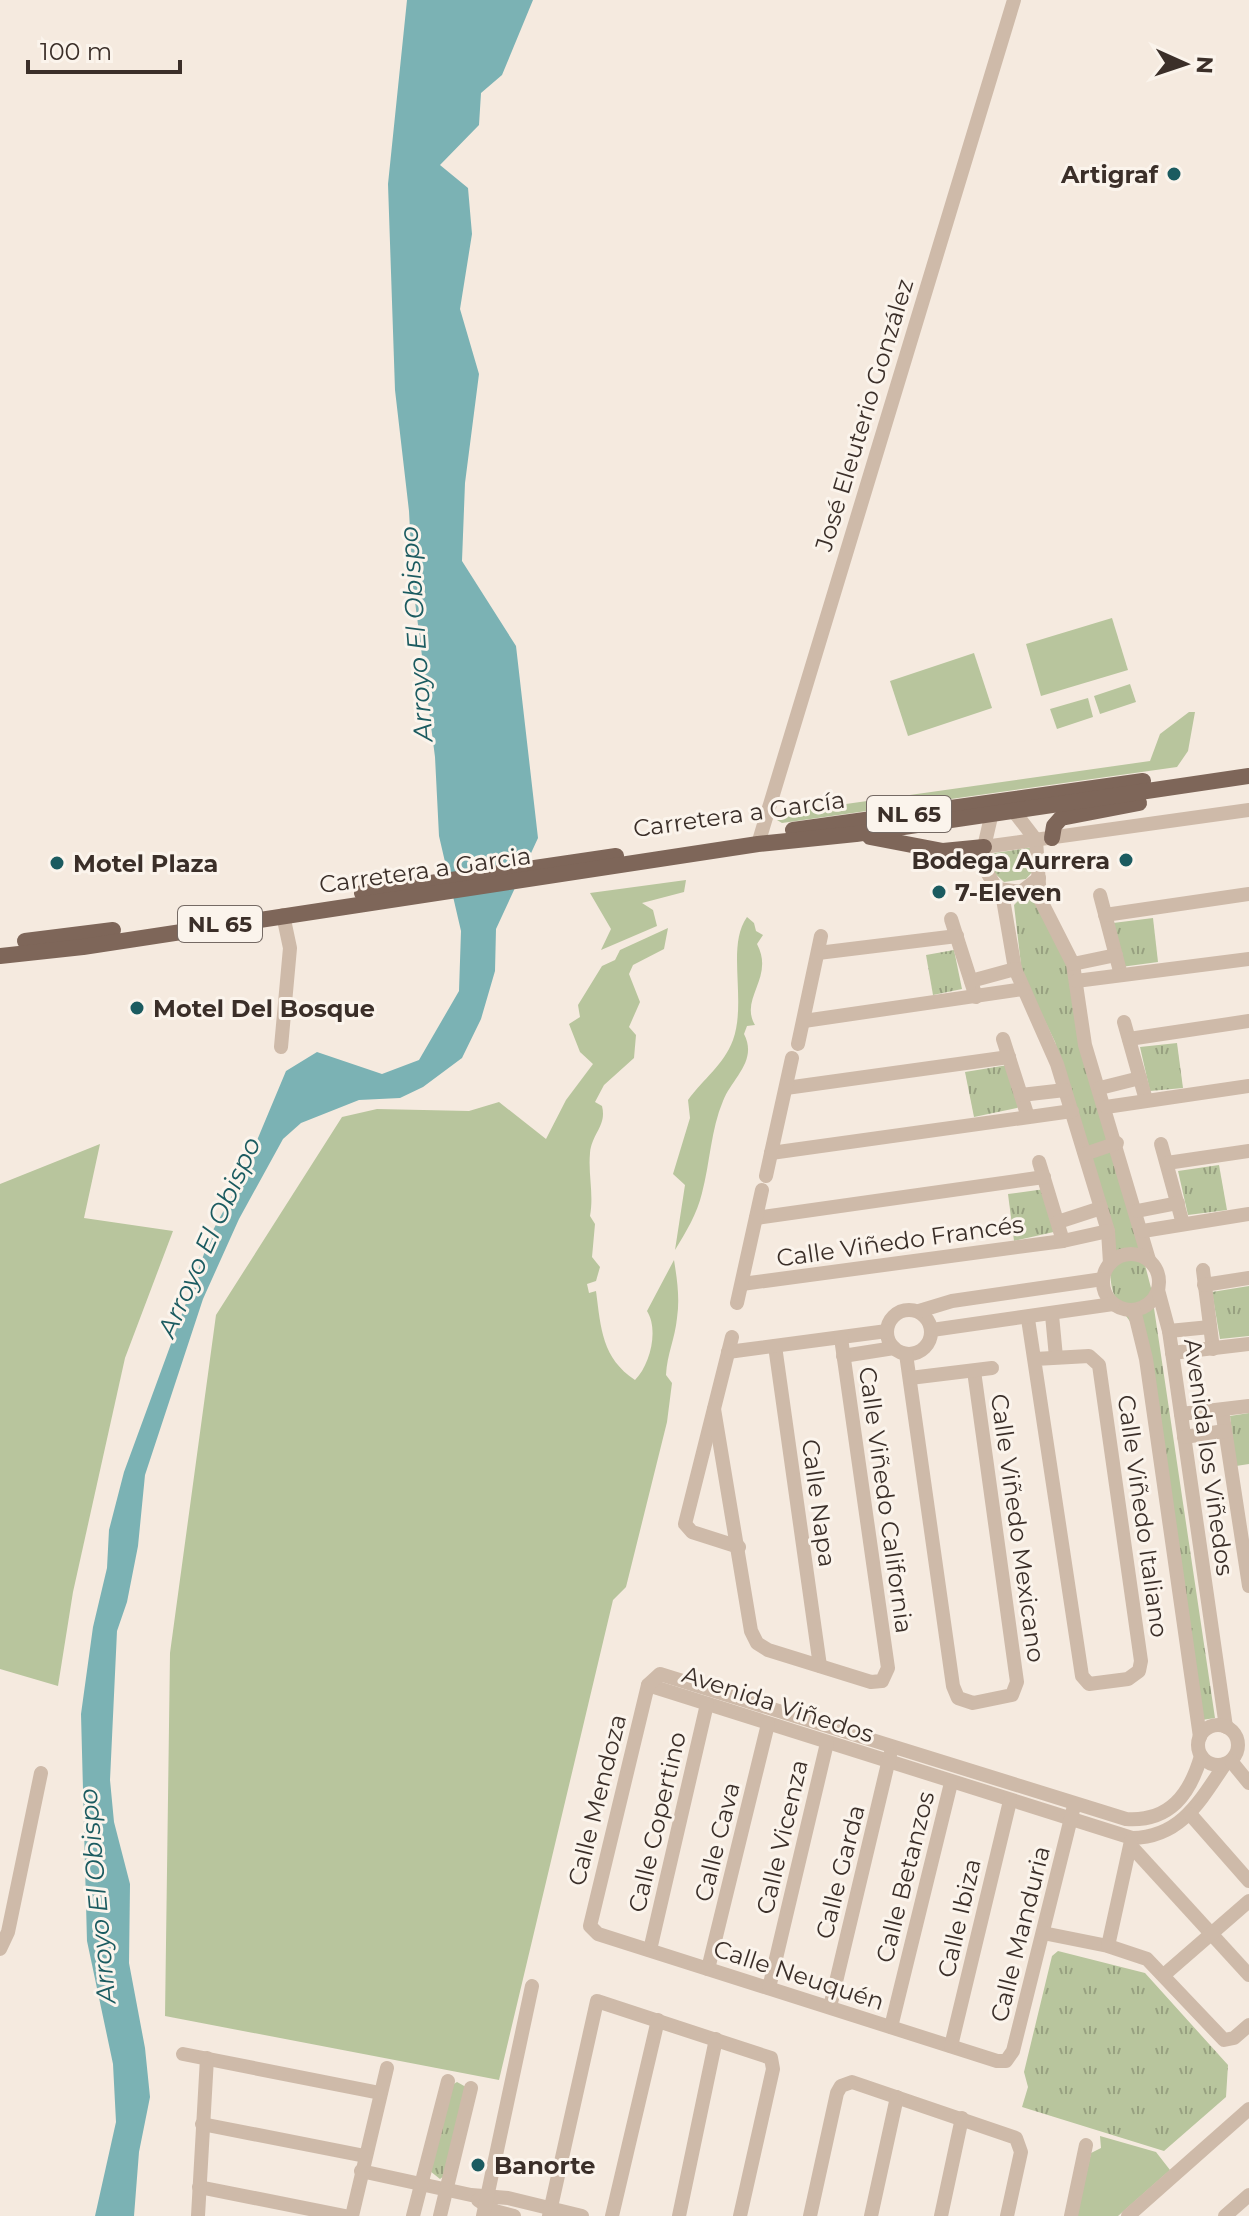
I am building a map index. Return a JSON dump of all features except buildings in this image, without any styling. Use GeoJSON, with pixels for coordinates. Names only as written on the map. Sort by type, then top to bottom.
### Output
{"type":"FeatureCollection","features":[{"type":"Feature","properties":{"kind":"main road","name":"Carretera a García"},"geometry":{"type":"LineString","coordinates":[[856,834],[1249,765]]}},
{"type":"Feature","properties":{"kind":"main road","name":"Carretera a García"},"geometry":{"type":"LineString","coordinates":[[571,868],[760,839],[1249,776]]}},
{"type":"Feature","properties":{"kind":"main road"},"geometry":{"type":"LineString","coordinates":[[1044,839],[1061,818],[1149,800],[1163,789]]}},
{"type":"Feature","properties":{"kind":"main road","name":"NL 65"},"geometry":{"type":"LineString","coordinates":[[760,839],[856,834]]}},
{"type":"Feature","properties":{"kind":"main road"},"geometry":{"type":"LineString","coordinates":[[856,834],[943,851],[984,847]]}},
{"type":"Feature","properties":{"kind":"main road","name":"Carretera a Garcia"},"geometry":{"type":"LineString","coordinates":[[0,945],[571,868]]}},
{"type":"Feature","properties":{"kind":"main road","name":"Carretera a Garcia"},"geometry":{"type":"LineString","coordinates":[[0,956],[83,947],[440,887]]}},
{"type":"Feature","properties":{"kind":"street","name":"José Eleuterio González"},"geometry":{"type":"LineString","coordinates":[[760,839],[1014,0]]}},
{"type":"Feature","properties":{"kind":"street"},"geometry":{"type":"LineString","coordinates":[[1044,839],[1002,808],[984,847],[985,869],[1006,909],[1015,969],[1065,1090],[1108,1231],[1110,1263],[1103,1279],[1105,1292],[1113,1304]]}},
{"type":"Feature","properties":{"kind":"street"},"geometry":{"type":"LineString","coordinates":[[984,847],[1249,810]]}},
{"type":"Feature","properties":{"kind":"street"},"geometry":{"type":"LineString","coordinates":[[932,1330],[1028,1319],[1113,1304],[1134,1310],[1146,1306],[1158,1290],[1158,1274],[1149,1260],[1117,1143],[1085,1045],[1073,964],[1040,899],[1044,839]]}},
{"type":"Feature","properties":{"kind":"street"},"geometry":{"type":"LineString","coordinates":[[998,889],[1021,892],[1039,878]]}},
{"type":"Feature","properties":{"kind":"street"},"geometry":{"type":"LineString","coordinates":[[1105,915],[1249,894]]}},
{"type":"Feature","properties":{"kind":"street"},"geometry":{"type":"LineString","coordinates":[[1100,895],[1121,975]]}},
{"type":"Feature","properties":{"kind":"street"},"geometry":{"type":"LineString","coordinates":[[281,1047],[287,1017],[290,948],[283,915]]}},
{"type":"Feature","properties":{"kind":"street"},"geometry":{"type":"LineString","coordinates":[[951,919],[976,997]]}},
{"type":"Feature","properties":{"kind":"street","name":"Calle Viñedo Francés"},"geometry":{"type":"LineString","coordinates":[[737,1303],[821,936]]}},
{"type":"Feature","properties":{"kind":"street"},"geometry":{"type":"LineString","coordinates":[[818,953],[957,936]]}},
{"type":"Feature","properties":{"kind":"street"},"geometry":{"type":"LineString","coordinates":[[1073,964],[1116,955]]}},
{"type":"Feature","properties":{"kind":"street"},"geometry":{"type":"LineString","coordinates":[[1076,981],[1249,959]]}},
{"type":"Feature","properties":{"kind":"street"},"geometry":{"type":"LineString","coordinates":[[971,981],[1015,969]]}},
{"type":"Feature","properties":{"kind":"street"},"geometry":{"type":"LineString","coordinates":[[804,1021],[1023,989]]}},
{"type":"Feature","properties":{"kind":"street"},"geometry":{"type":"LineString","coordinates":[[1129,1039],[1249,1021]]}},
{"type":"Feature","properties":{"kind":"street"},"geometry":{"type":"LineString","coordinates":[[1124,1022],[1146,1100]]}},
{"type":"Feature","properties":{"kind":"street"},"geometry":{"type":"LineString","coordinates":[[1003,1039],[1028,1117]]}},
{"type":"Feature","properties":{"kind":"street"},"geometry":{"type":"LineString","coordinates":[[786,1088],[1009,1057]]}},
{"type":"Feature","properties":{"kind":"street"},"geometry":{"type":"LineString","coordinates":[[1100,1088],[1140,1078]]}},
{"type":"Feature","properties":{"kind":"street"},"geometry":{"type":"LineString","coordinates":[[1106,1107],[1249,1086]]}},
{"type":"Feature","properties":{"kind":"street"},"geometry":{"type":"LineString","coordinates":[[1021,1095],[1065,1090]]}},
{"type":"Feature","properties":{"kind":"street"},"geometry":{"type":"LineString","coordinates":[[771,1153],[1072,1111]]}},
{"type":"Feature","properties":{"kind":"street"},"geometry":{"type":"LineString","coordinates":[[1085,1154],[1117,1143]]}},
{"type":"Feature","properties":{"kind":"street"},"geometry":{"type":"LineString","coordinates":[[1161,1144],[1183,1224]]}},
{"type":"Feature","properties":{"kind":"street"},"geometry":{"type":"LineString","coordinates":[[1167,1163],[1249,1151]]}},
{"type":"Feature","properties":{"kind":"street"},"geometry":{"type":"LineString","coordinates":[[1039,1162],[1045,1182]]}},
{"type":"Feature","properties":{"kind":"street","name":"Calle Viñedo Francés"},"geometry":{"type":"LineString","coordinates":[[756,1218],[1045,1182],[1063,1241]]}},
{"type":"Feature","properties":{"kind":"street"},"geometry":{"type":"LineString","coordinates":[[1137,1211],[1178,1203]]}},
{"type":"Feature","properties":{"kind":"street","name":"Calle Viñedo Francés"},"geometry":{"type":"LineString","coordinates":[[1058,1222],[1101,1208]]}},
{"type":"Feature","properties":{"kind":"street"},"geometry":{"type":"LineString","coordinates":[[1143,1231],[1249,1214]]}},
{"type":"Feature","properties":{"kind":"street","name":"Calle Viñedo Francés"},"geometry":{"type":"LineString","coordinates":[[742,1284],[1063,1241],[1108,1231]]}},
{"type":"Feature","properties":{"kind":"street"},"geometry":{"type":"LineString","coordinates":[[1110,1263],[1126,1254],[1149,1260]]}},
{"type":"Feature","properties":{"kind":"street"},"geometry":{"type":"LineString","coordinates":[[1213,1349],[1203,1278],[1249,1278]]}},
{"type":"Feature","properties":{"kind":"street"},"geometry":{"type":"LineString","coordinates":[[887,1331],[891,1319],[900,1311],[919,1311],[1000,1294],[1103,1279]]}},
{"type":"Feature","properties":{"kind":"street","name":"Avenida los Viñedos"},"geometry":{"type":"LineString","coordinates":[[1158,1290],[1169,1331],[1226,1727]]}},
{"type":"Feature","properties":{"kind":"street"},"geometry":{"type":"LineString","coordinates":[[1000,1294],[1004,1322]]}},
{"type":"Feature","properties":{"kind":"street","name":"Avenida los Viñedos"},"geometry":{"type":"LineString","coordinates":[[1134,1310],[1146,1359],[1200,1737]]}},
{"type":"Feature","properties":{"kind":"street"},"geometry":{"type":"LineString","coordinates":[[843,1356],[906,1351],[928,1343],[932,1330],[928,1319],[919,1311]]}},
{"type":"Feature","properties":{"kind":"street"},"geometry":{"type":"LineString","coordinates":[[1052,1315],[1056,1357]]}},
{"type":"Feature","properties":{"kind":"street","name":"Calle Viñedo Italiano"},"geometry":{"type":"LineString","coordinates":[[1028,1319],[1082,1676],[1089,1684],[1128,1679],[1139,1671],[1141,1661],[1099,1365],[1089,1356],[1035,1359]]}},
{"type":"Feature","properties":{"kind":"street"},"geometry":{"type":"LineString","coordinates":[[1169,1331],[1210,1327]]}},
{"type":"Feature","properties":{"kind":"street"},"geometry":{"type":"LineString","coordinates":[[739,1547],[692,1532],[685,1524],[730,1344],[775,1346],[887,1331]]}},
{"type":"Feature","properties":{"kind":"street"},"geometry":{"type":"LineString","coordinates":[[887,1331],[906,1351]]}},
{"type":"Feature","properties":{"kind":"street","name":"Calle Viñedo California"},"geometry":{"type":"LineString","coordinates":[[820,1666],[876,1683],[882,1681],[888,1668],[841,1338]]}},
{"type":"Feature","properties":{"kind":"street"},"geometry":{"type":"LineString","coordinates":[[1172,1353],[1249,1344]]}},
{"type":"Feature","properties":{"kind":"street","name":"Calle Napa"},"geometry":{"type":"LineString","coordinates":[[775,1346],[820,1666]]}},
{"type":"Feature","properties":{"kind":"street","name":"Calle Viñedo Mexicano"},"geometry":{"type":"LineString","coordinates":[[906,1351],[917,1377],[953,1686],[958,1698],[973,1703],[1012,1695],[1017,1682],[974,1371],[917,1377]]}},
{"type":"Feature","properties":{"kind":"street"},"geometry":{"type":"LineString","coordinates":[[974,1371],[992,1368]]}},
{"type":"Feature","properties":{"kind":"street"},"geometry":{"type":"LineString","coordinates":[[1181,1414],[1249,1406]]}},
{"type":"Feature","properties":{"kind":"street"},"geometry":{"type":"LineString","coordinates":[[714,1409],[751,1631],[757,1643],[768,1650],[820,1666]]}},
{"type":"Feature","properties":{"kind":"street"},"geometry":{"type":"LineString","coordinates":[[1222,1410],[1245,1536],[1249,1586]]}},
{"type":"Feature","properties":{"kind":"street"},"geometry":{"type":"LineString","coordinates":[[1184,1437],[1225,1431]]}},
{"type":"Feature","properties":{"kind":"street"},"geometry":{"type":"LineString","coordinates":[[1232,1474],[1249,1472]]}},
{"type":"Feature","properties":{"kind":"street"},"geometry":{"type":"LineString","coordinates":[[1166,1500],[1183,1504],[1193,1498]]}},
{"type":"Feature","properties":{"kind":"street"},"geometry":{"type":"LineString","coordinates":[[1180,1605],[1191,1592],[1207,1599]]}},
{"type":"Feature","properties":{"kind":"street","name":"Avenida Viñedos"},"geometry":{"type":"LineString","coordinates":[[1131,1842],[1072,1813],[891,1746],[670,1675],[657,1675],[648,1685],[1010,1801],[1072,1813],[1126,1819],[1161,1814],[1180,1801],[1201,1756]]}},
{"type":"Feature","properties":{"kind":"street","name":"Calle Mendoza"},"geometry":{"type":"LineString","coordinates":[[590,1926],[648,1685]]}},
{"type":"Feature","properties":{"kind":"street","name":"Calle Copertino"},"geometry":{"type":"LineString","coordinates":[[650,1950],[707,1704]]}},
{"type":"Feature","properties":{"kind":"street","name":"Calle Cava"},"geometry":{"type":"LineString","coordinates":[[708,1969],[768,1724]]}},
{"type":"Feature","properties":{"kind":"street"},"geometry":{"type":"LineString","coordinates":[[1131,1842],[1163,1832],[1190,1814],[1228,1763],[1243,1740],[1226,1727],[1208,1728],[1200,1737],[1201,1756],[1211,1764],[1228,1763],[1249,1783]]}},
{"type":"Feature","properties":{"kind":"street","name":"Calle Vicenza"},"geometry":{"type":"LineString","coordinates":[[769,1988],[827,1743]]}},
{"type":"Feature","properties":{"kind":"street","name":"Calle Garda"},"geometry":{"type":"LineString","coordinates":[[830,2007],[891,1746]]}},
{"type":"Feature","properties":{"kind":"street"},"geometry":{"type":"LineString","coordinates":[[0,1949],[8,1932],[41,1773]]}},
{"type":"Feature","properties":{"kind":"street","name":"Calle Betanzos"},"geometry":{"type":"LineString","coordinates":[[891,2027],[951,1783]]}},
{"type":"Feature","properties":{"kind":"street","name":"Calle Ibiza"},"geometry":{"type":"LineString","coordinates":[[951,2046],[1010,1801]]}},
{"type":"Feature","properties":{"kind":"street","name":"Calle Manduria"},"geometry":{"type":"LineString","coordinates":[[997,2061],[1006,2061],[1012,2055],[1072,1813]]}},
{"type":"Feature","properties":{"kind":"street"},"geometry":{"type":"LineString","coordinates":[[1190,1814],[1249,1881]]}},
{"type":"Feature","properties":{"kind":"street"},"geometry":{"type":"LineString","coordinates":[[1131,1842],[1249,1975]]}},
{"type":"Feature","properties":{"kind":"street"},"geometry":{"type":"LineString","coordinates":[[1108,1946],[1131,1842]]}},
{"type":"Feature","properties":{"kind":"street"},"geometry":{"type":"LineString","coordinates":[[1165,1974],[1249,1901]]}},
{"type":"Feature","properties":{"kind":"street","name":"Calle Neuquén"},"geometry":{"type":"LineString","coordinates":[[590,1926],[598,1934],[997,2061]]}},
{"type":"Feature","properties":{"kind":"street"},"geometry":{"type":"LineString","coordinates":[[1043,1933],[1108,1946],[1147,1959],[1165,1974],[1216,2035],[1224,2040],[1234,2038],[1249,2025]]}},
{"type":"Feature","properties":{"kind":"street"},"geometry":{"type":"LineString","coordinates":[[485,2205],[532,1986]]}},
{"type":"Feature","properties":{"kind":"street"},"geometry":{"type":"LineString","coordinates":[[550,2212],[597,2001],[771,2058],[773,2069],[740,2216]]}},
{"type":"Feature","properties":{"kind":"street"},"geometry":{"type":"LineString","coordinates":[[612,2216],[658,2020]]}},
{"type":"Feature","properties":{"kind":"street"},"geometry":{"type":"LineString","coordinates":[[679,2216],[716,2039]]}},
{"type":"Feature","properties":{"kind":"street"},"geometry":{"type":"LineString","coordinates":[[183,2054],[380,2093]]}},
{"type":"Feature","properties":{"kind":"street"},"geometry":{"type":"LineString","coordinates":[[198,2216],[207,2058]]}},
{"type":"Feature","properties":{"kind":"street"},"geometry":{"type":"LineString","coordinates":[[352,2216],[387,2068]]}},
{"type":"Feature","properties":{"kind":"street"},"geometry":{"type":"LineString","coordinates":[[413,2216],[448,2081]]}},
{"type":"Feature","properties":{"kind":"street"},"geometry":{"type":"LineString","coordinates":[[810,2216],[837,2093],[841,2086],[852,2082],[1012,2135],[1020,2141],[1021,2152],[1007,2216]]}},
{"type":"Feature","properties":{"kind":"street"},"geometry":{"type":"LineString","coordinates":[[440,2216],[471,2088]]}},
{"type":"Feature","properties":{"kind":"street"},"geometry":{"type":"LineString","coordinates":[[871,2216],[897,2097]]}},
{"type":"Feature","properties":{"kind":"street"},"geometry":{"type":"LineString","coordinates":[[1128,2216],[1249,2109]]}},
{"type":"Feature","properties":{"kind":"street"},"geometry":{"type":"LineString","coordinates":[[941,2216],[962,2118]]}},
{"type":"Feature","properties":{"kind":"street"},"geometry":{"type":"LineString","coordinates":[[202,2124],[363,2164],[471,2195],[485,2205],[514,2216]]}},
{"type":"Feature","properties":{"kind":"street"},"geometry":{"type":"LineString","coordinates":[[1071,2216],[1086,2145]]}},
{"type":"Feature","properties":{"kind":"street"},"geometry":{"type":"LineString","coordinates":[[199,2187],[264,2209],[345,2216]]}},
{"type":"Feature","properties":{"kind":"street"},"geometry":{"type":"LineString","coordinates":[[1225,2216],[1249,2195]]}},
{"type":"Feature","properties":{"kind":"street"},"geometry":{"type":"LineString","coordinates":[[485,2205],[582,2216]]}},
{"type":"Feature","properties":{"kind":"green space"},"geometry":{"type":"Polygon","coordinates":[[[1112,618],[1128,670],[1041,696],[1026,644],[1112,618]]]}},
{"type":"Feature","properties":{"kind":"green space"},"geometry":{"type":"Polygon","coordinates":[[[974,653],[992,708],[908,736],[890,681],[974,653]]]}},
{"type":"Feature","properties":{"kind":"green space"},"geometry":{"type":"Polygon","coordinates":[[[1130,684],[1136,702],[1100,714],[1094,696],[1130,684]]]}},
{"type":"Feature","properties":{"kind":"green space"},"geometry":{"type":"Polygon","coordinates":[[[1088,698],[1093,717],[1057,729],[1050,709],[1088,698]]]}},
{"type":"Feature","properties":{"kind":"green space"},"geometry":{"type":"Polygon","coordinates":[[[1189,712],[1195,712],[1188,751],[1177,767],[782,823],[777,820],[778,814],[782,813],[1150,761],[1160,734],[1189,712]]]}},
{"type":"Feature","properties":{"kind":"green space"},"geometry":{"type":"Polygon","coordinates":[[[1034,847],[1033,871],[1026,879],[1004,882],[988,867],[988,854],[1034,847]]]}},
{"type":"Feature","properties":{"kind":"green space"},"geometry":{"type":"Polygon","coordinates":[[[686,880],[684,892],[642,903],[653,910],[657,926],[601,950],[611,929],[590,893],[686,880]]]}},
{"type":"Feature","properties":{"kind":"green space"},"geometry":{"type":"Polygon","coordinates":[[[1023,896],[1034,899],[1063,949],[1151,1288],[1215,1718],[1202,1720],[1147,1343],[1114,1296],[1110,1273],[1115,1240],[1055,1042],[1022,973],[1014,905],[1023,896]]]}},
{"type":"Feature","properties":{"kind":"green space"},"geometry":{"type":"Polygon","coordinates":[[[747,917],[754,923],[756,931],[763,935],[757,944],[762,967],[751,1006],[755,1025],[747,1026],[744,1034],[748,1053],[746,1061],[723,1101],[700,1201],[675,1250],[685,1185],[673,1174],[690,1118],[688,1100],[719,1065],[733,1040],[738,1008],[738,943],[747,917]]]}},
{"type":"Feature","properties":{"kind":"green space"},"geometry":{"type":"Polygon","coordinates":[[[1153,918],[1158,962],[1121,967],[1113,923],[1153,918]]]}},
{"type":"Feature","properties":{"kind":"green space"},"geometry":{"type":"Polygon","coordinates":[[[668,928],[664,949],[633,965],[629,974],[640,1002],[629,1027],[636,1035],[634,1058],[604,1085],[595,1102],[602,1106],[603,1113],[590,1153],[590,1216],[595,1224],[592,1257],[600,1267],[596,1281],[587,1284],[589,1293],[596,1291],[609,1352],[635,1380],[645,1366],[651,1347],[651,1319],[647,1311],[674,1260],[678,1303],[666,1375],[672,1383],[667,1422],[626,1587],[613,1600],[499,2080],[165,2016],[170,1653],[216,1315],[342,1117],[377,1109],[469,1111],[499,1102],[546,1139],[566,1100],[593,1064],[580,1052],[569,1024],[580,1017],[578,1005],[602,966],[615,960],[620,950],[668,928]]]}},
{"type":"Feature","properties":{"kind":"green space"},"geometry":{"type":"Polygon","coordinates":[[[954,950],[962,989],[933,995],[926,955],[954,950]]]}},
{"type":"Feature","properties":{"kind":"green space"},"geometry":{"type":"Polygon","coordinates":[[[1177,1043],[1183,1088],[1150,1091],[1140,1047],[1177,1043]]]}},
{"type":"Feature","properties":{"kind":"green space"},"geometry":{"type":"Polygon","coordinates":[[[1008,1065],[1021,1107],[974,1117],[965,1072],[1008,1065]]]}},
{"type":"Feature","properties":{"kind":"green space"},"geometry":{"type":"Polygon","coordinates":[[[100,1144],[84,1218],[173,1231],[125,1358],[73,1592],[58,1686],[0,1669],[0,1184],[100,1144]]]}},
{"type":"Feature","properties":{"kind":"green space"},"geometry":{"type":"Polygon","coordinates":[[[1219,1165],[1227,1210],[1188,1215],[1178,1171],[1219,1165]]]}},
{"type":"Feature","properties":{"kind":"green space"},"geometry":{"type":"Polygon","coordinates":[[[1045,1189],[1058,1231],[1014,1241],[1008,1194],[1045,1189]]]}},
{"type":"Feature","properties":{"kind":"green space"},"geometry":{"type":"Polygon","coordinates":[[[1249,1286],[1249,1336],[1220,1339],[1212,1292],[1249,1286]]]}},
{"type":"Feature","properties":{"kind":"green space"},"geometry":{"type":"Polygon","coordinates":[[[1249,1413],[1249,1464],[1236,1466],[1230,1416],[1249,1413]]]}},
{"type":"Feature","properties":{"kind":"green space"},"geometry":{"type":"Polygon","coordinates":[[[1058,1951],[1145,1973],[1228,2065],[1226,2097],[1164,2151],[1022,2107],[1028,2087],[1024,2072],[1052,1956],[1058,1951]]]}},
{"type":"Feature","properties":{"kind":"green space"},"geometry":{"type":"Polygon","coordinates":[[[457,2082],[466,2087],[445,2175],[440,2179],[430,2171],[452,2085],[457,2082]]]}},
{"type":"Feature","properties":{"kind":"green space"},"geometry":{"type":"Polygon","coordinates":[[[1100,2136],[1156,2152],[1170,2170],[1118,2216],[1077,2216],[1091,2153],[1101,2148],[1100,2136]]]}},
{"type":"Feature","properties":{"kind":"water","name":"Arroyo El Obispo"},"geometry":{"type":"Polygon","coordinates":[[[407,0],[533,0],[502,75],[481,93],[479,125],[440,165],[468,188],[472,234],[460,309],[479,374],[465,483],[462,561],[516,646],[538,838],[496,929],[495,971],[481,1019],[462,1058],[423,1087],[400,1098],[359,1100],[301,1123],[283,1139],[239,1219],[203,1299],[145,1475],[138,1546],[127,1602],[117,1631],[110,1780],[114,1822],[130,1884],[129,1963],[145,2048],[150,2097],[139,2152],[134,2216],[95,2216],[116,2122],[113,2064],[87,1941],[81,1714],[93,1627],[107,1568],[109,1530],[124,1472],[212,1232],[240,1181],[286,1071],[317,1052],[382,1074],[419,1060],[459,991],[461,931],[439,836],[435,757],[413,586],[409,511],[395,390],[388,184],[407,0]]]}},
{"type":"Feature","properties":{"kind":"place","name":"Artigraf"},"geometry":{"type":"Point","coordinates":[1174,174]}},
{"type":"Feature","properties":{"kind":"place","name":"Bodega Aurrera"},"geometry":{"type":"Point","coordinates":[1126,860]}},
{"type":"Feature","properties":{"kind":"place","name":"Motel Plaza"},"geometry":{"type":"Point","coordinates":[57,863]}},
{"type":"Feature","properties":{"kind":"place","name":"7-Eleven"},"geometry":{"type":"Point","coordinates":[939,892]}},
{"type":"Feature","properties":{"kind":"place","name":"Motel Del Bosque"},"geometry":{"type":"Point","coordinates":[137,1008]}},
{"type":"Feature","properties":{"kind":"place","name":"Banorte"},"geometry":{"type":"Point","coordinates":[478,2165]}}]}
